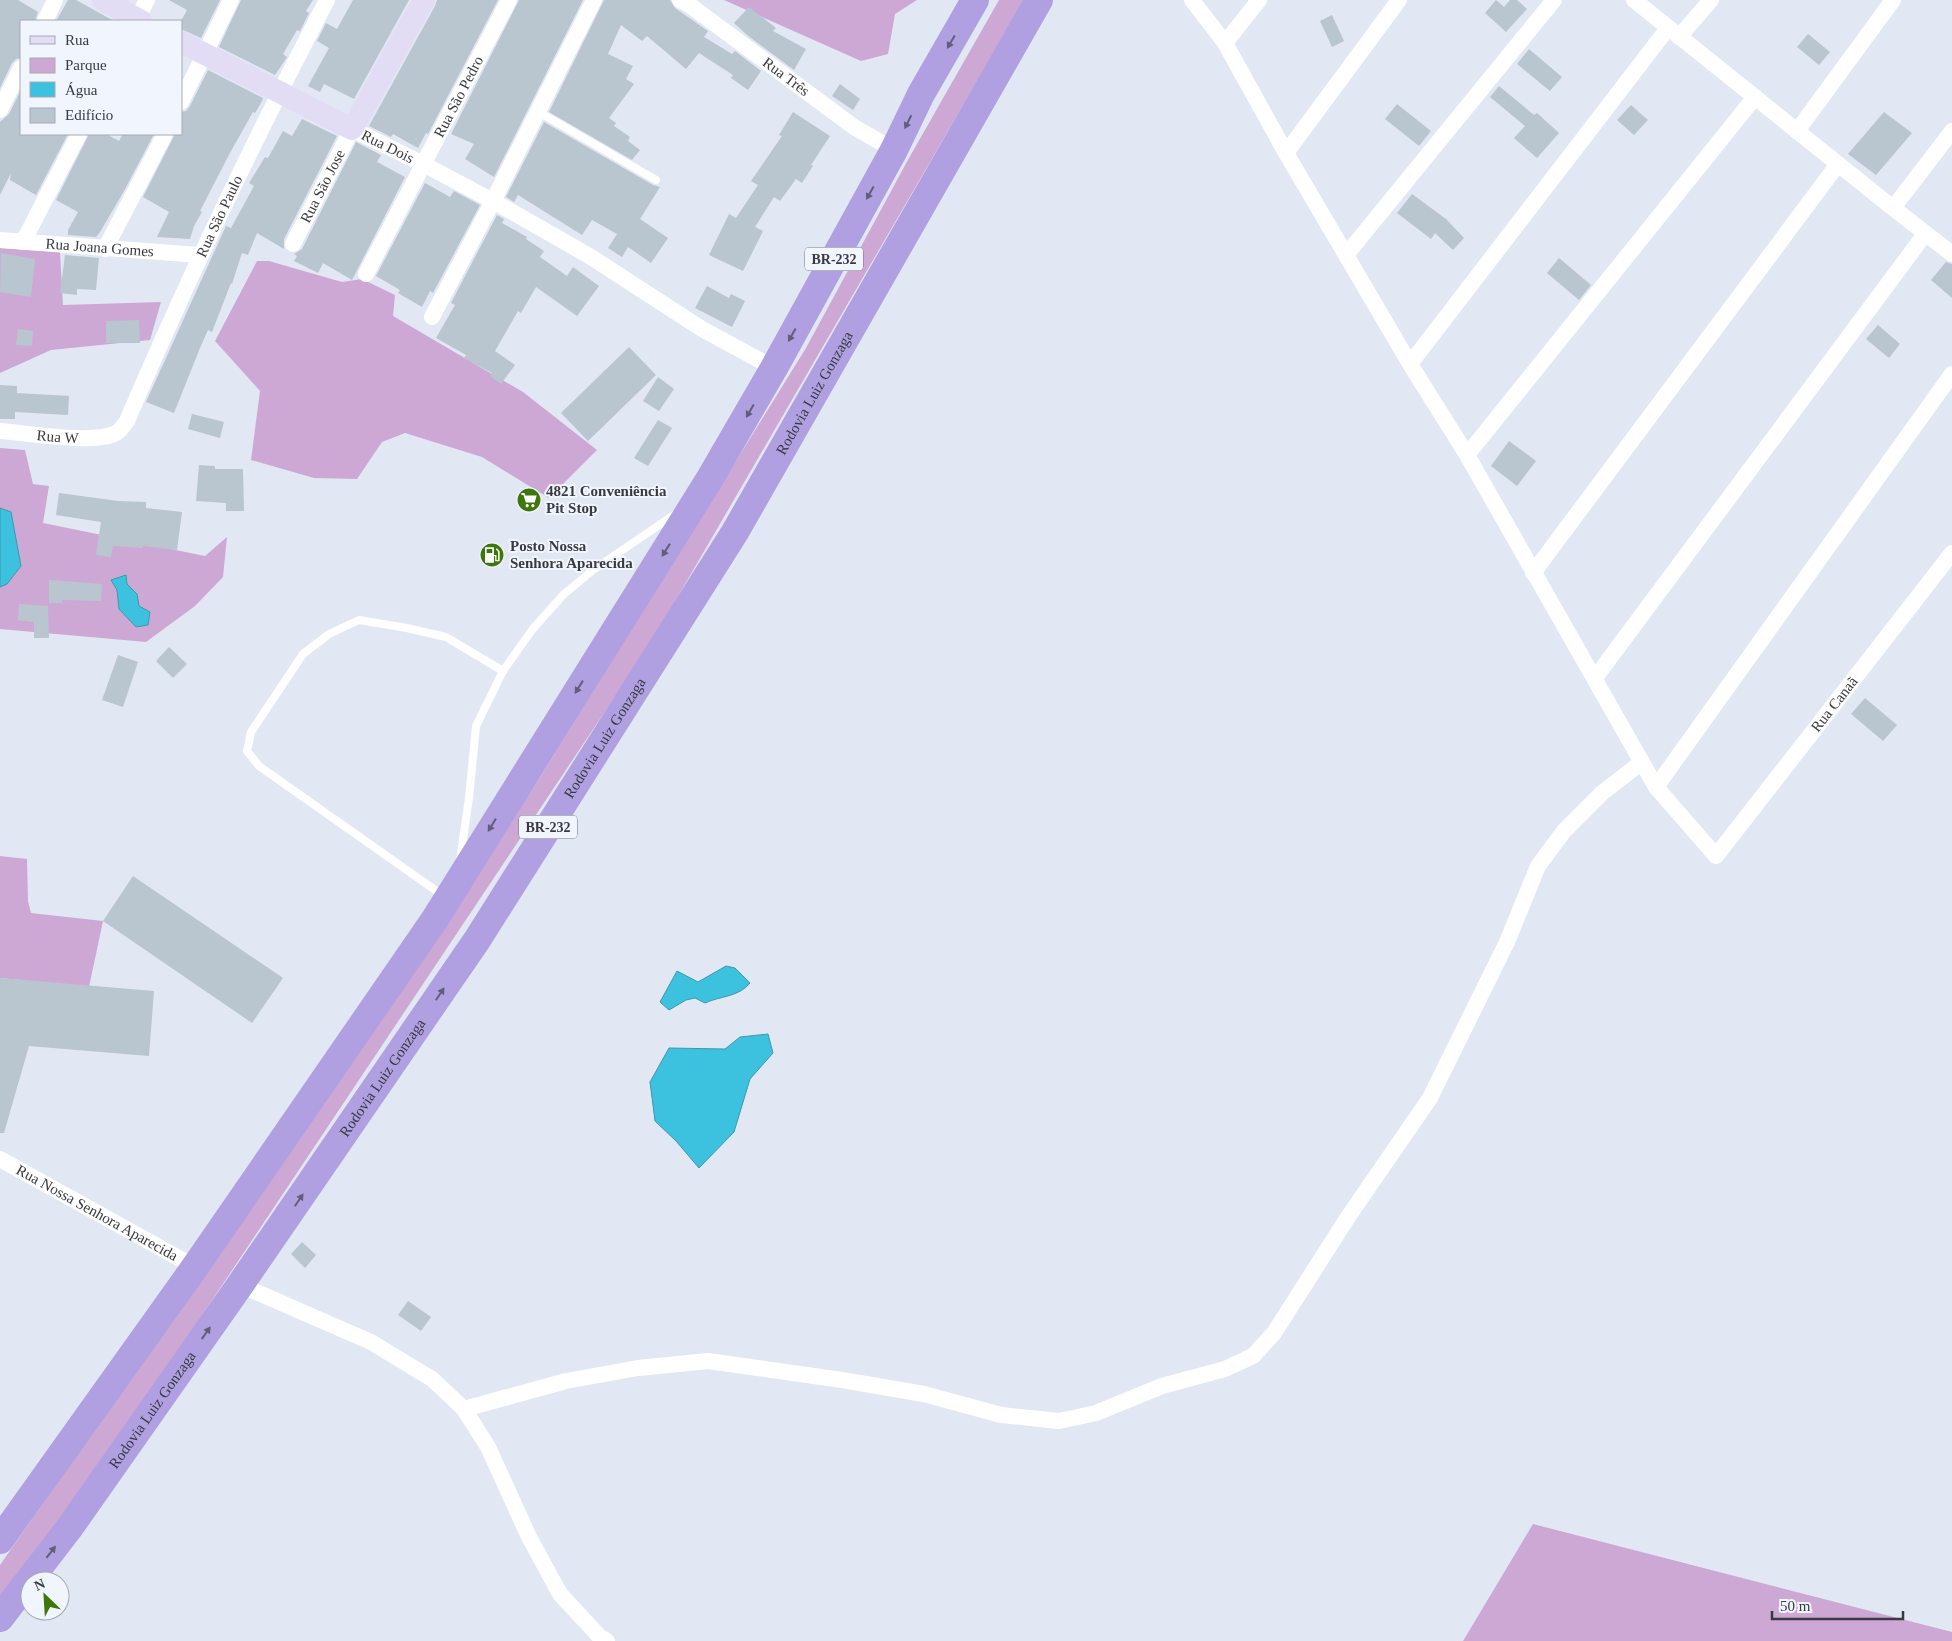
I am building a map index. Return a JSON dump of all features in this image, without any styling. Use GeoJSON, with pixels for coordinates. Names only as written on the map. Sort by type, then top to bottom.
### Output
{"type":"FeatureCollection","features":[{"type":"Feature","properties":{"kind":"highway","name":"BR-232"},"geometry":{"type":"LineString","coordinates":[[0,1540],[195,1267],[435,919],[710,480],[774,368],[975,0]]}},
{"type":"Feature","properties":{"kind":"highway","name":"Rodovia Luiz Gonzaga"},"geometry":{"type":"LineString","coordinates":[[0,1618],[70,1528],[477,940],[735,532],[1039,0]]}},
{"type":"Feature","properties":{"kind":"main road"},"geometry":{"type":"LineString","coordinates":[[103,0],[140,15]]}},
{"type":"Feature","properties":{"kind":"main road"},"geometry":{"type":"LineString","coordinates":[[352,129],[424,0]]}},
{"type":"Feature","properties":{"kind":"main road","name":"Rua Dois"},"geometry":{"type":"LineString","coordinates":[[182,42],[352,129]]}},
{"type":"Feature","properties":{"kind":"street"},"geometry":{"type":"LineString","coordinates":[[46,20],[56,0]]}},
{"type":"Feature","properties":{"kind":"street"},"geometry":{"type":"LineString","coordinates":[[182,100],[231,0]]}},
{"type":"Feature","properties":{"kind":"street","name":"Rua São Paulo"},"geometry":{"type":"LineString","coordinates":[[114,434],[127,421],[200,255],[279,92],[327,0]]}},
{"type":"Feature","properties":{"kind":"street","name":"Rua São Pedro"},"geometry":{"type":"LineString","coordinates":[[366,274],[509,0]]}},
{"type":"Feature","properties":{"kind":"street"},"geometry":{"type":"LineString","coordinates":[[432,317],[493,201],[594,0]]}},
{"type":"Feature","properties":{"kind":"street","name":"Rua Três"},"geometry":{"type":"LineString","coordinates":[[680,0],[691,6],[854,126],[894,150]]}},
{"type":"Feature","properties":{"kind":"street"},"geometry":{"type":"LineString","coordinates":[[1192,0],[1225,43],[1286,153],[1410,364],[1467,455],[1656,786],[1952,374]]}},
{"type":"Feature","properties":{"kind":"street"},"geometry":{"type":"LineString","coordinates":[[1225,43],[1259,0]]}},
{"type":"Feature","properties":{"kind":"street"},"geometry":{"type":"LineString","coordinates":[[1286,153],[1399,0]]}},
{"type":"Feature","properties":{"kind":"street"},"geometry":{"type":"LineString","coordinates":[[1346,255],[1554,0]]}},
{"type":"Feature","properties":{"kind":"street"},"geometry":{"type":"LineString","coordinates":[[1634,0],[1952,254]]}},
{"type":"Feature","properties":{"kind":"street"},"geometry":{"type":"LineString","coordinates":[[1410,364],[1674,32],[1711,0]]}},
{"type":"Feature","properties":{"kind":"street"},"geometry":{"type":"LineString","coordinates":[[1797,131],[1893,0]]}},
{"type":"Feature","properties":{"kind":"street"},"geometry":{"type":"LineString","coordinates":[[0,110],[20,70]]}},
{"type":"Feature","properties":{"kind":"street"},"geometry":{"type":"LineString","coordinates":[[1467,455],[1755,97]]}},
{"type":"Feature","properties":{"kind":"street","name":"Rua Dois"},"geometry":{"type":"LineString","coordinates":[[352,129],[493,201],[591,257],[671,310],[731,346],[774,368]]}},
{"type":"Feature","properties":{"kind":"street","name":"Rua São Jose"},"geometry":{"type":"LineString","coordinates":[[293,244],[352,129]]}},
{"type":"Feature","properties":{"kind":"street"},"geometry":{"type":"LineString","coordinates":[[1893,208],[1952,132]]}},
{"type":"Feature","properties":{"kind":"street"},"geometry":{"type":"LineString","coordinates":[[23,242],[78,135]]}},
{"type":"Feature","properties":{"kind":"street"},"geometry":{"type":"LineString","coordinates":[[105,249],[164,135]]}},
{"type":"Feature","properties":{"kind":"street"},"geometry":{"type":"LineString","coordinates":[[1533,573],[1838,164]]}},
{"type":"Feature","properties":{"kind":"street"},"geometry":{"type":"LineString","coordinates":[[1595,678],[1926,234]]}},
{"type":"Feature","properties":{"kind":"street","name":"Rua Joana Gomes"},"geometry":{"type":"LineString","coordinates":[[0,240],[200,255]]}},
{"type":"Feature","properties":{"kind":"street","name":"Rua W"},"geometry":{"type":"LineString","coordinates":[[0,431],[86,438],[114,434]]}},
{"type":"Feature","properties":{"kind":"street","name":"Rua Canaã"},"geometry":{"type":"LineString","coordinates":[[1656,786],[1716,856],[1952,553]]}},
{"type":"Feature","properties":{"kind":"street"},"geometry":{"type":"LineString","coordinates":[[464,1409],[566,1381],[638,1368],[708,1361],[924,1394],[1001,1415],[1060,1422],[1096,1414],[1162,1386],[1225,1369],[1253,1356],[1274,1333],[1348,1217],[1430,1098],[1506,942],[1538,866],[1564,831],[1602,793],[1642,762]]}},
{"type":"Feature","properties":{"kind":"street","name":"Rua Nossa Senhora Aparecida"},"geometry":{"type":"LineString","coordinates":[[0,1159],[195,1267]]}},
{"type":"Feature","properties":{"kind":"street"},"geometry":{"type":"LineString","coordinates":[[240,1285],[371,1342],[432,1379],[464,1409],[488,1447],[529,1537],[560,1594],[599,1636],[607,1641]]}},
{"type":"Feature","properties":{"kind":"lane"},"geometry":{"type":"LineString","coordinates":[[537,111],[656,180]]}},
{"type":"Feature","properties":{"kind":"lane"},"geometry":{"type":"LineString","coordinates":[[503,671],[446,637],[359,620],[329,634],[302,654],[251,732],[247,751],[259,766],[453,889],[469,798],[476,726],[503,671],[532,630],[563,595],[593,570],[676,514],[710,480]]}},
{"type":"Feature","properties":{"kind":"green space"},"geometry":{"type":"Polygon","coordinates":[[[724,0],[917,0],[895,14],[888,54],[861,61],[724,0]]]}},
{"type":"Feature","properties":{"kind":"green space"},"geometry":{"type":"Polygon","coordinates":[[[999,0],[1024,0],[652,641],[74,1507],[23,1571],[20,1571],[20,1575],[0,1600],[0,1565],[360,1051],[539,779],[806,348],[909,158],[999,0]]]}},
{"type":"Feature","properties":{"kind":"green space"},"geometry":{"type":"Polygon","coordinates":[[[0,248],[60,252],[63,305],[161,302],[150,340],[51,350],[0,373],[0,248]]]}},
{"type":"Feature","properties":{"kind":"green space"},"geometry":{"type":"Polygon","coordinates":[[[257,261],[269,261],[342,282],[362,279],[395,295],[393,316],[523,392],[597,450],[549,498],[482,457],[405,433],[382,442],[357,479],[314,478],[251,460],[260,391],[215,341],[257,261]]]}},
{"type":"Feature","properties":{"kind":"green space"},"geometry":{"type":"Polygon","coordinates":[[[0,448],[25,450],[33,484],[49,486],[43,523],[205,556],[227,537],[223,577],[195,606],[146,642],[0,629],[0,448]]]}},
{"type":"Feature","properties":{"kind":"green space"},"geometry":{"type":"Polygon","coordinates":[[[0,856],[27,859],[28,901],[31,913],[103,921],[89,987],[0,978],[0,856]]]}},
{"type":"Feature","properties":{"kind":"green space"},"geometry":{"type":"Polygon","coordinates":[[[1533,1524],[1952,1632],[1952,1641],[1463,1641],[1533,1524]]]}},
{"type":"Feature","properties":{"kind":"water"},"geometry":{"type":"Polygon","coordinates":[[[0,508],[11,512],[21,566],[7,584],[0,587],[0,508]]]}},
{"type":"Feature","properties":{"kind":"water"},"geometry":{"type":"Polygon","coordinates":[[[126,575],[127,584],[137,594],[139,606],[150,612],[148,625],[136,627],[119,609],[117,590],[111,580],[126,575]]]}},
{"type":"Feature","properties":{"kind":"water"},"geometry":{"type":"Polygon","coordinates":[[[726,966],[735,968],[750,983],[746,988],[735,994],[705,1003],[695,998],[686,1000],[669,1010],[660,1002],[677,971],[698,982],[726,966]]]}},
{"type":"Feature","properties":{"kind":"water"},"geometry":{"type":"Polygon","coordinates":[[[768,1034],[773,1053],[750,1079],[734,1132],[699,1168],[676,1141],[655,1121],[650,1082],[669,1048],[725,1049],[740,1037],[768,1034]]]}},
{"type":"Feature","properties":{"kind":"building"},"geometry":{"type":"Polygon","coordinates":[[[0,0],[18,0],[38,12],[35,20],[20,20],[20,58],[12,63],[0,88],[0,0]]]}},
{"type":"Feature","properties":{"kind":"building"},"geometry":{"type":"Polygon","coordinates":[[[68,0],[76,0],[112,20],[57,20],[68,0]]]}},
{"type":"Feature","properties":{"kind":"building"},"geometry":{"type":"Polygon","coordinates":[[[169,0],[220,0],[201,38],[182,29],[182,20],[187,10],[169,0]]]}},
{"type":"Feature","properties":{"kind":"building"},"geometry":{"type":"Polygon","coordinates":[[[241,0],[313,0],[306,11],[309,13],[300,31],[297,30],[283,54],[287,57],[275,75],[219,47],[241,0]]]}},
{"type":"Feature","properties":{"kind":"building"},"geometry":{"type":"Polygon","coordinates":[[[353,0],[409,0],[354,99],[324,84],[320,92],[308,86],[329,48],[317,41],[326,23],[337,29],[353,0]]]}},
{"type":"Feature","properties":{"kind":"building"},"geometry":{"type":"Polygon","coordinates":[[[437,0],[498,0],[428,134],[426,133],[418,148],[393,134],[391,137],[369,126],[437,0]]]}},
{"type":"Feature","properties":{"kind":"building"},"geometry":{"type":"Polygon","coordinates":[[[519,0],[583,0],[494,177],[465,159],[474,144],[451,134],[519,0]]]}},
{"type":"Feature","properties":{"kind":"building"},"geometry":{"type":"Polygon","coordinates":[[[604,0],[670,0],[675,8],[708,31],[704,37],[732,54],[735,51],[761,71],[748,90],[731,78],[733,75],[699,53],[686,69],[647,36],[642,41],[621,25],[608,54],[633,66],[626,79],[634,84],[609,118],[616,123],[614,126],[630,137],[628,141],[640,150],[632,160],[549,112],[604,0]]]}},
{"type":"Feature","properties":{"kind":"building"},"geometry":{"type":"Polygon","coordinates":[[[1496,0],[1504,7],[1510,0],[1517,0],[1527,9],[1506,32],[1485,13],[1496,0]]]}},
{"type":"Feature","properties":{"kind":"building"},"geometry":{"type":"Polygon","coordinates":[[[749,7],[776,28],[773,31],[806,49],[794,70],[734,23],[749,7]]]}},
{"type":"Feature","properties":{"kind":"building"},"geometry":{"type":"Polygon","coordinates":[[[1332,15],[1344,41],[1332,47],[1320,21],[1332,15]]]}},
{"type":"Feature","properties":{"kind":"building"},"geometry":{"type":"Polygon","coordinates":[[[1808,34],[1830,52],[1819,65],[1797,47],[1808,34]]]}},
{"type":"Feature","properties":{"kind":"building"},"geometry":{"type":"Polygon","coordinates":[[[1529,49],[1562,77],[1550,91],[1517,64],[1529,49]]]}},
{"type":"Feature","properties":{"kind":"building"},"geometry":{"type":"Polygon","coordinates":[[[208,70],[263,98],[231,151],[200,211],[202,212],[194,226],[190,239],[157,237],[169,212],[143,197],[174,135],[182,135],[182,112],[186,111],[208,70]]]}},
{"type":"Feature","properties":{"kind":"building"},"geometry":{"type":"Polygon","coordinates":[[[840,84],[860,99],[853,110],[832,96],[840,84]]]}},
{"type":"Feature","properties":{"kind":"building"},"geometry":{"type":"Polygon","coordinates":[[[1499,86],[1534,115],[1537,113],[1559,133],[1537,158],[1514,138],[1525,126],[1490,97],[1499,86]]]}},
{"type":"Feature","properties":{"kind":"building"},"geometry":{"type":"Polygon","coordinates":[[[20,92],[20,135],[67,135],[36,195],[10,180],[11,173],[0,195],[0,122],[9,114],[20,92]]]}},
{"type":"Feature","properties":{"kind":"building"},"geometry":{"type":"Polygon","coordinates":[[[1397,104],[1431,131],[1419,146],[1385,119],[1397,104]]]}},
{"type":"Feature","properties":{"kind":"building"},"geometry":{"type":"Polygon","coordinates":[[[1631,105],[1648,120],[1634,135],[1617,120],[1631,105]]]}},
{"type":"Feature","properties":{"kind":"building"},"geometry":{"type":"Polygon","coordinates":[[[793,112],[830,136],[802,183],[796,179],[780,201],[774,197],[755,227],[763,231],[743,271],[709,255],[729,214],[736,218],[758,185],[751,181],[782,136],[779,135],[793,112]]]}},
{"type":"Feature","properties":{"kind":"building"},"geometry":{"type":"Polygon","coordinates":[[[1884,112],[1912,133],[1876,175],[1848,154],[1884,112]]]}},
{"type":"Feature","properties":{"kind":"building"},"geometry":{"type":"Polygon","coordinates":[[[302,119],[337,136],[284,239],[284,249],[257,233],[248,255],[242,253],[232,284],[212,332],[208,330],[174,413],[146,402],[226,226],[231,228],[254,186],[249,183],[265,157],[268,158],[283,131],[292,136],[302,119]]]}},
{"type":"Feature","properties":{"kind":"building"},"geometry":{"type":"Polygon","coordinates":[[[544,122],[653,185],[660,187],[640,219],[668,238],[651,263],[628,247],[622,257],[608,248],[617,234],[592,220],[582,235],[518,195],[514,202],[506,197],[544,122]]]}},
{"type":"Feature","properties":{"kind":"building"},"geometry":{"type":"Polygon","coordinates":[[[88,135],[108,135],[119,141],[122,135],[153,135],[124,191],[96,237],[68,235],[68,230],[78,212],[56,200],[88,135]]]}},
{"type":"Feature","properties":{"kind":"building"},"geometry":{"type":"Polygon","coordinates":[[[356,142],[381,155],[377,162],[405,177],[352,280],[323,263],[318,273],[294,261],[297,256],[294,254],[302,249],[356,142]]]}},
{"type":"Feature","properties":{"kind":"building"},"geometry":{"type":"Polygon","coordinates":[[[425,183],[450,197],[454,191],[480,205],[433,293],[430,291],[422,307],[398,293],[400,290],[376,276],[425,183]]]}},
{"type":"Feature","properties":{"kind":"building"},"geometry":{"type":"Polygon","coordinates":[[[1412,194],[1446,219],[1464,238],[1453,250],[1435,233],[1431,239],[1397,213],[1412,194]]]}},
{"type":"Feature","properties":{"kind":"building"},"geometry":{"type":"Polygon","coordinates":[[[497,215],[504,219],[502,223],[527,237],[526,239],[544,251],[540,257],[567,276],[573,267],[599,286],[577,316],[536,287],[521,313],[518,311],[495,351],[515,365],[501,384],[490,376],[492,373],[464,358],[466,355],[436,338],[455,305],[451,303],[497,215]]]}},
{"type":"Feature","properties":{"kind":"building"},"geometry":{"type":"Polygon","coordinates":[[[1,253],[35,259],[31,297],[0,292],[1,253]]]}},
{"type":"Feature","properties":{"kind":"building"},"geometry":{"type":"Polygon","coordinates":[[[65,255],[99,258],[96,290],[77,289],[77,295],[60,293],[65,255]]]}},
{"type":"Feature","properties":{"kind":"building"},"geometry":{"type":"Polygon","coordinates":[[[1559,258],[1591,285],[1579,300],[1547,273],[1559,258]]]}},
{"type":"Feature","properties":{"kind":"building"},"geometry":{"type":"Polygon","coordinates":[[[1946,262],[1952,264],[1952,298],[1931,280],[1946,262]]]}},
{"type":"Feature","properties":{"kind":"building"},"geometry":{"type":"Polygon","coordinates":[[[707,286],[729,298],[731,294],[745,301],[732,327],[695,308],[707,286]]]}},
{"type":"Feature","properties":{"kind":"building"},"geometry":{"type":"Polygon","coordinates":[[[139,320],[140,343],[106,343],[106,321],[139,320]]]}},
{"type":"Feature","properties":{"kind":"building"},"geometry":{"type":"Polygon","coordinates":[[[1878,325],[1900,344],[1889,358],[1866,339],[1878,325]]]}},
{"type":"Feature","properties":{"kind":"building"},"geometry":{"type":"Polygon","coordinates":[[[18,329],[33,331],[32,346],[16,345],[18,329]]]}},
{"type":"Feature","properties":{"kind":"building"},"geometry":{"type":"Polygon","coordinates":[[[629,347],[656,375],[588,441],[561,413],[629,347]]]}},
{"type":"Feature","properties":{"kind":"building"},"geometry":{"type":"Polygon","coordinates":[[[658,377],[674,389],[659,411],[643,401],[658,377]]]}},
{"type":"Feature","properties":{"kind":"building"},"geometry":{"type":"Polygon","coordinates":[[[0,385],[17,386],[17,393],[69,396],[68,415],[15,412],[15,419],[0,419],[0,385]]]}},
{"type":"Feature","properties":{"kind":"building"},"geometry":{"type":"Polygon","coordinates":[[[192,414],[224,422],[220,438],[188,429],[192,414]]]}},
{"type":"Feature","properties":{"kind":"building"},"geometry":{"type":"Polygon","coordinates":[[[658,420],[672,428],[648,466],[634,458],[658,420]]]}},
{"type":"Feature","properties":{"kind":"building"},"geometry":{"type":"Polygon","coordinates":[[[1509,441],[1536,461],[1517,486],[1491,466],[1509,441]]]}},
{"type":"Feature","properties":{"kind":"building"},"geometry":{"type":"Polygon","coordinates":[[[199,465],[215,466],[215,469],[243,469],[244,511],[226,511],[226,503],[196,501],[199,465]]]}},
{"type":"Feature","properties":{"kind":"building"},"geometry":{"type":"Polygon","coordinates":[[[59,493],[118,501],[146,502],[146,508],[182,512],[177,550],[143,546],[143,548],[113,546],[111,557],[96,555],[101,522],[56,515],[59,493]]]}},
{"type":"Feature","properties":{"kind":"building"},"geometry":{"type":"Polygon","coordinates":[[[49,580],[102,584],[101,601],[62,600],[62,603],[49,603],[49,580]]]}},
{"type":"Feature","properties":{"kind":"building"},"geometry":{"type":"Polygon","coordinates":[[[19,604],[48,606],[49,638],[34,638],[34,622],[18,620],[19,604]]]}},
{"type":"Feature","properties":{"kind":"building"},"geometry":{"type":"Polygon","coordinates":[[[169,647],[187,664],[173,678],[156,661],[169,647]]]}},
{"type":"Feature","properties":{"kind":"building"},"geometry":{"type":"Polygon","coordinates":[[[118,655],[138,662],[123,707],[102,700],[118,655]]]}},
{"type":"Feature","properties":{"kind":"building"},"geometry":{"type":"Polygon","coordinates":[[[1865,698],[1897,725],[1883,741],[1851,714],[1865,698]]]}},
{"type":"Feature","properties":{"kind":"building"},"geometry":{"type":"Polygon","coordinates":[[[133,876],[283,978],[252,1023],[103,921],[133,876]]]}},
{"type":"Feature","properties":{"kind":"building"},"geometry":{"type":"Polygon","coordinates":[[[0,978],[154,991],[149,1056],[29,1046],[4,1133],[0,1133],[0,978]]]}},
{"type":"Feature","properties":{"kind":"building"},"geometry":{"type":"Polygon","coordinates":[[[302,1242],[316,1255],[305,1268],[291,1254],[302,1242]]]}},
{"type":"Feature","properties":{"kind":"building"},"geometry":{"type":"Polygon","coordinates":[[[408,1301],[431,1317],[421,1331],[398,1315],[408,1301]]]}},
{"type":"Feature","properties":{"kind":"place","name":"4821 Conveniência Pit Stop"},"geometry":{"type":"Point","coordinates":[529,500]}},
{"type":"Feature","properties":{"kind":"place","name":"Posto Nossa Senhora Aparecida"},"geometry":{"type":"Point","coordinates":[492,555]}}]}
